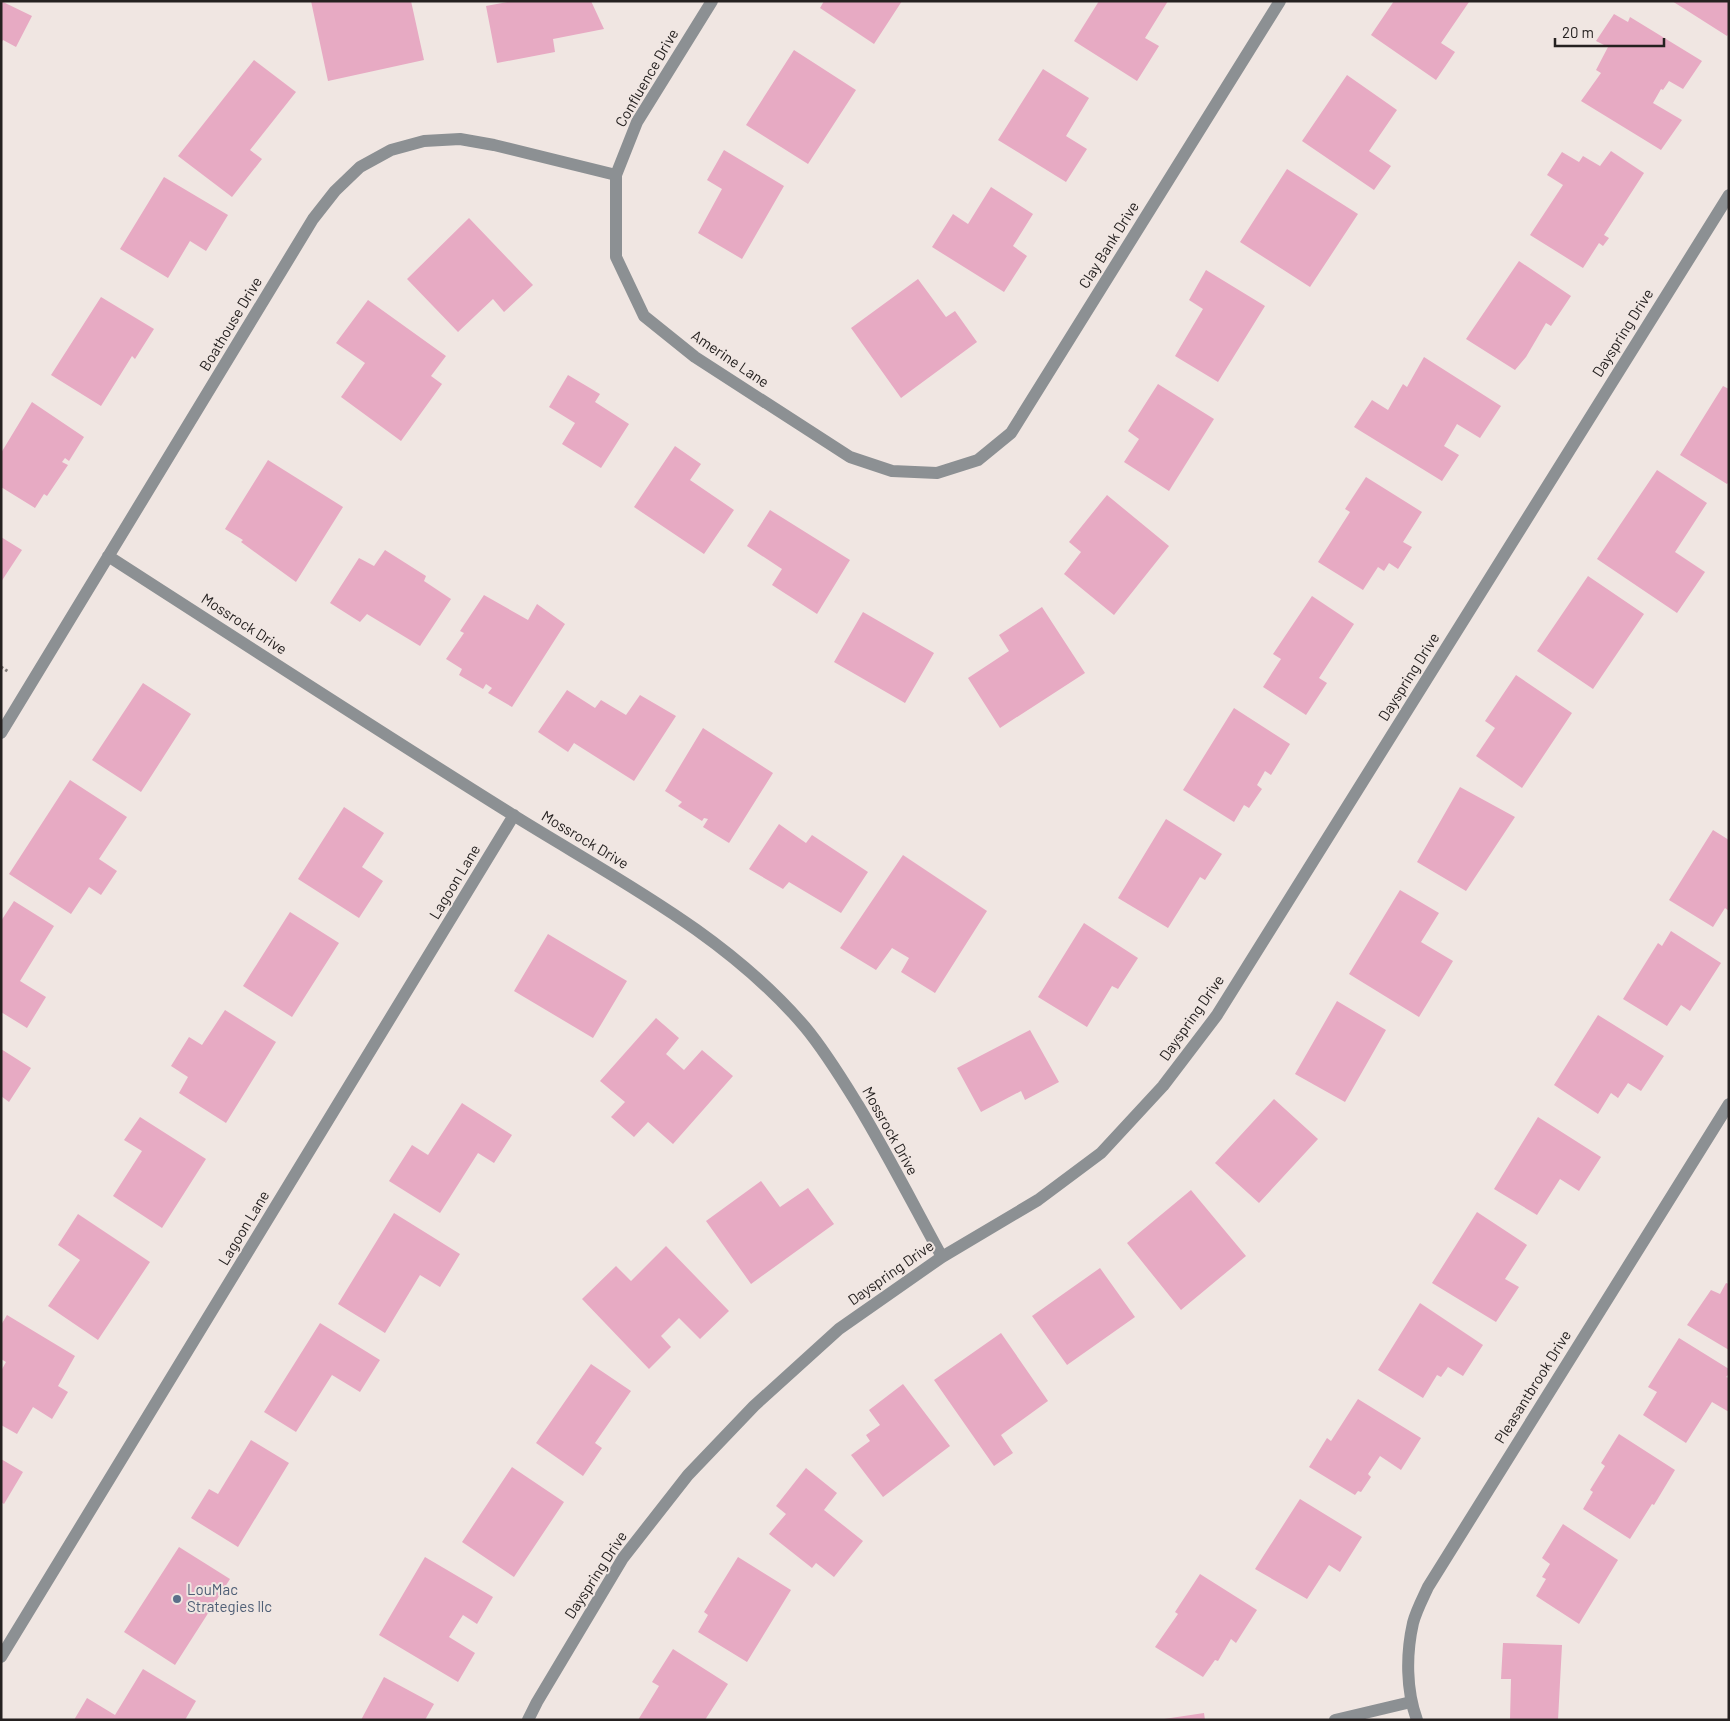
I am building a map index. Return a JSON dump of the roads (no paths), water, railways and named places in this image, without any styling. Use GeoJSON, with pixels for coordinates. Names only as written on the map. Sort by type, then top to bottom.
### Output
{"type":"FeatureCollection","features":[{"type":"Feature","properties":{"kind":"street","name":"Confluence Drive"},"geometry":{"type":"LineString","coordinates":[[616,174],[637,122],[712,1]]}},
{"type":"Feature","properties":{"kind":"street","name":"Clay Bank Drive"},"geometry":{"type":"LineString","coordinates":[[937,473],[978,460],[1011,433],[1280,1]]}},
{"type":"Feature","properties":{"kind":"street","name":"Boathouse Drive"},"geometry":{"type":"LineString","coordinates":[[1,733],[313,219],[335,191],[360,167],[391,150],[424,141],[460,140],[494,145],[616,174]]}},
{"type":"Feature","properties":{"kind":"street","name":"Amerine Lane"},"geometry":{"type":"LineString","coordinates":[[616,174],[616,257],[644,316],[695,358],[850,457],[892,471],[937,473]]}},
{"type":"Feature","properties":{"kind":"street","name":"Dayspring Drive"},"geometry":{"type":"LineString","coordinates":[[528,1720],[623,1558],[688,1475],[754,1406],[839,1329],[942,1257],[1038,1200],[1101,1153],[1163,1086],[1217,1015],[1729,195]]}},
{"type":"Feature","properties":{"kind":"street","name":"Mossrock Drive"},"geometry":{"type":"LineString","coordinates":[[108,556],[514,816],[648,897],[726,952],[770,991],[805,1028],[840,1076],[871,1127],[942,1257]]}},
{"type":"Feature","properties":{"kind":"street","name":"Lagoon Lane"},"geometry":{"type":"LineString","coordinates":[[1,1657],[514,816]]}},
{"type":"Feature","properties":{"kind":"street","name":"Pleasantbrook Drive"},"geometry":{"type":"LineString","coordinates":[[1417,1720],[1411,1702],[1408,1660],[1413,1622],[1428,1587],[1729,1104]]}},
{"type":"Feature","properties":{"kind":"street"},"geometry":{"type":"LineString","coordinates":[[1335,1720],[1411,1702]]}},
{"type":"Feature","properties":{"kind":"place","name":"LouMac Strategies llc"},"geometry":{"type":"Point","coordinates":[177,1599]}}]}
